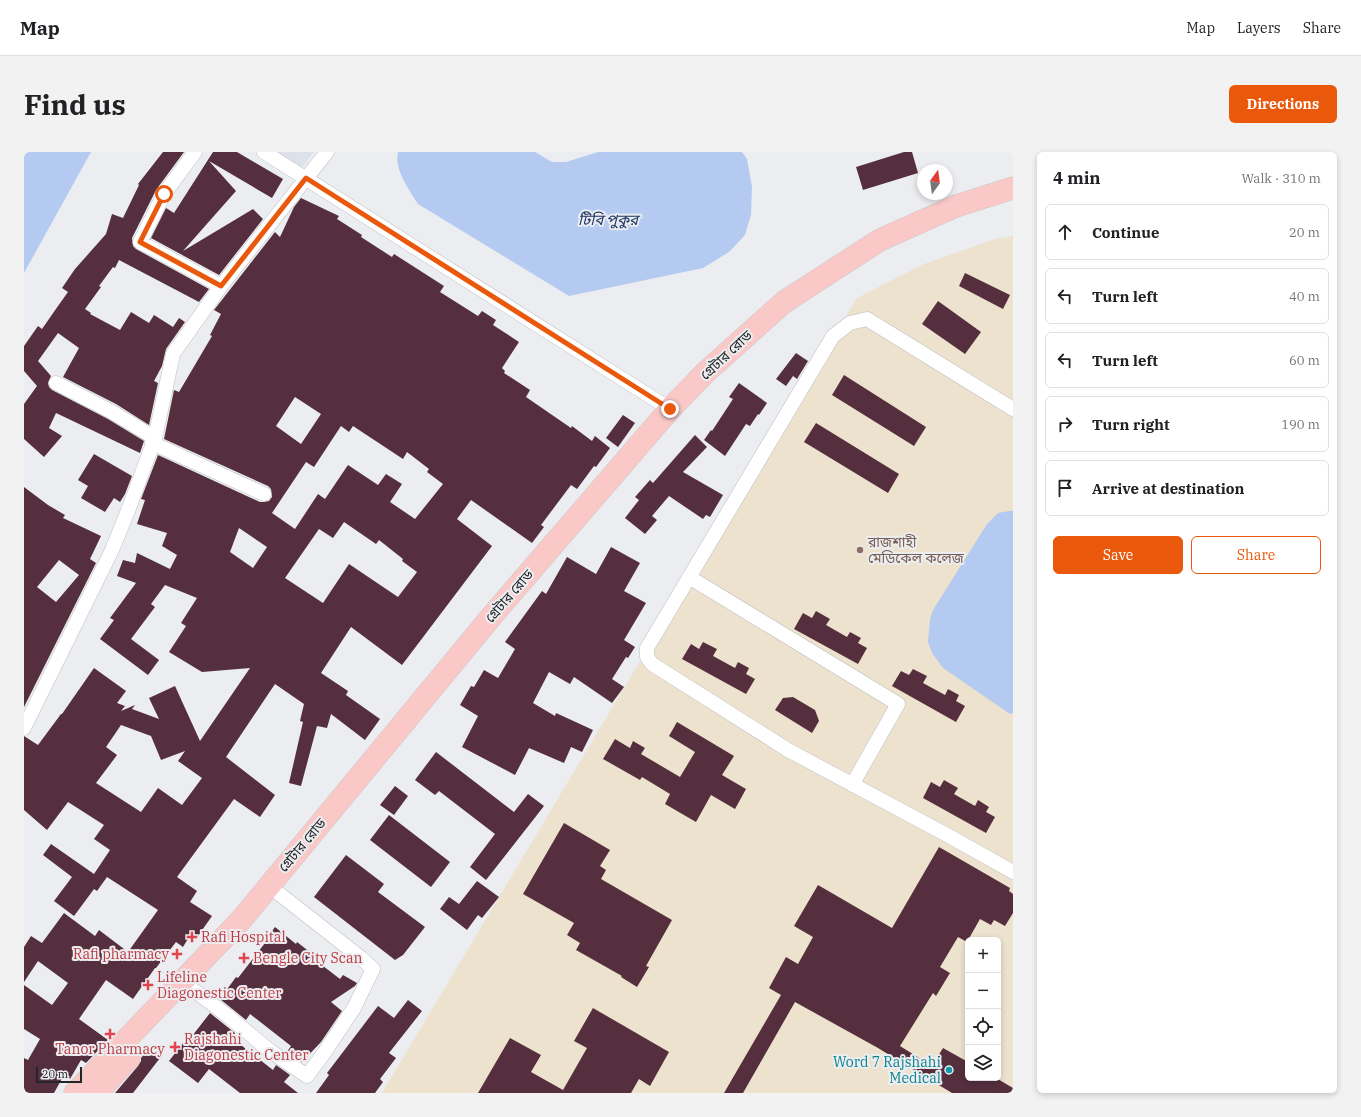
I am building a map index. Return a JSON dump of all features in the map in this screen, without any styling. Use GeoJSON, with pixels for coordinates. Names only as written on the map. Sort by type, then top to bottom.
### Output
{"type":"FeatureCollection","features":[{"type":"Feature","properties":{"kind":"highway","name":"গ্রেটার রোড"},"geometry":{"type":"LineString","coordinates":[[610,489],[670,409],[706,372],[784,302],[880,240],[956,206],[1013,188]]}},
{"type":"Feature","properties":{"kind":"highway","name":"গ্রেটার রোড"},"geometry":{"type":"LineString","coordinates":[[75,1093],[206,964],[276,892],[490,617],[610,489],[718,378],[799,307],[897,245],[969,216],[1013,203]]}},
{"type":"Feature","properties":{"kind":"highway","name":"গ্রেটার রোড"},"geometry":{"type":"LineString","coordinates":[[97,1093],[191,988],[206,964],[241,920],[390,747]]}},
{"type":"Feature","properties":{"kind":"street"},"geometry":{"type":"LineString","coordinates":[[195,152],[164,194],[140,242],[221,286]]}},
{"type":"Feature","properties":{"kind":"street"},"geometry":{"type":"LineString","coordinates":[[264,152],[670,409]]}},
{"type":"Feature","properties":{"kind":"street"},"geometry":{"type":"LineString","coordinates":[[24,728],[112,550],[129,508],[154,440],[173,354],[221,286],[326,152]]}},
{"type":"Feature","properties":{"kind":"street"},"geometry":{"type":"LineString","coordinates":[[1013,409],[867,319],[850,323],[833,336],[647,648],[647,657],[652,664],[788,750],[1013,872]]}},
{"type":"Feature","properties":{"kind":"street"},"geometry":{"type":"LineString","coordinates":[[56,383],[112,412],[154,440],[264,494]]}},
{"type":"Feature","properties":{"kind":"street"},"geometry":{"type":"LineString","coordinates":[[689,577],[898,704],[852,785]]}},
{"type":"Feature","properties":{"kind":"street"},"geometry":{"type":"LineString","coordinates":[[191,988],[228,1016],[263,1046],[307,1076],[354,1008],[373,969],[276,892]]}},
{"type":"Feature","properties":{"kind":"shaded area"},"geometry":{"type":"Polygon","coordinates":[[[275,152],[314,152],[301,168],[275,152]]]}},
{"type":"Feature","properties":{"kind":"shaded area","name":"রাজশাহী মেডিকেল কলেজ"},"geometry":{"type":"Polygon","coordinates":[[[1013,236],[1013,1093],[382,1093],[857,298],[924,264],[995,239],[1013,236]]]}},
{"type":"Feature","properties":{"kind":"water"},"geometry":{"type":"Polygon","coordinates":[[[24,152],[91,152],[24,273],[24,152]]]}},
{"type":"Feature","properties":{"kind":"water","name":"টিবি পুকুর"},"geometry":{"type":"Polygon","coordinates":[[[398,152],[535,152],[552,162],[566,162],[598,152],[742,152],[747,159],[752,187],[751,215],[745,235],[729,252],[703,268],[569,296],[418,204],[400,172],[397,159],[398,152]]]}},
{"type":"Feature","properties":{"kind":"water"},"geometry":{"type":"Polygon","coordinates":[[[1013,511],[1013,713],[1010,714],[943,668],[932,653],[928,642],[930,619],[933,610],[987,524],[998,513],[1013,511]]]}},
{"type":"Feature","properties":{"kind":"building"},"geometry":{"type":"Polygon","coordinates":[[[163,152],[184,152],[156,190],[132,238],[133,246],[209,289],[199,302],[119,260],[115,268],[113,267],[99,286],[101,287],[85,309],[91,313],[90,314],[120,330],[131,312],[149,323],[154,315],[173,327],[179,318],[185,322],[166,349],[162,366],[154,381],[158,383],[149,425],[116,404],[63,377],[79,348],[58,333],[38,361],[51,376],[48,383],[52,390],[108,419],[144,441],[140,453],[56,413],[49,428],[62,436],[44,457],[24,439],[24,404],[37,386],[24,371],[24,346],[38,326],[42,329],[68,292],[62,288],[75,269],[106,234],[112,214],[123,218],[139,185],[138,184],[163,152]]]}},
{"type":"Feature","properties":{"kind":"building"},"geometry":{"type":"Polygon","coordinates":[[[213,152],[237,152],[283,179],[272,198],[209,161],[236,191],[183,251],[253,209],[263,219],[219,275],[151,238],[166,208],[174,213],[213,152]]]}},
{"type":"Feature","properties":{"kind":"building"},"geometry":{"type":"Polygon","coordinates":[[[904,152],[912,152],[917,173],[863,190],[856,167],[904,152]]]}},
{"type":"Feature","properties":{"kind":"building"},"geometry":{"type":"Polygon","coordinates":[[[301,198],[339,216],[337,219],[362,235],[361,237],[392,257],[394,254],[444,286],[440,292],[478,316],[482,311],[496,320],[493,325],[519,342],[502,368],[505,371],[504,373],[530,390],[526,397],[571,428],[572,426],[592,441],[595,436],[610,448],[577,489],[571,485],[541,525],[544,527],[532,543],[471,500],[457,519],[492,546],[402,665],[351,627],[321,673],[348,691],[346,695],[380,719],[365,740],[331,714],[327,728],[317,726],[301,786],[289,783],[303,722],[300,721],[304,704],[275,684],[226,757],[275,795],[260,817],[234,799],[177,877],[197,891],[190,902],[212,916],[198,936],[192,932],[183,947],[176,942],[133,999],[106,980],[79,1019],[108,1040],[86,1063],[81,1060],[70,1079],[64,1075],[54,1093],[24,1093],[24,1058],[28,1060],[40,1039],[24,1029],[24,985],[52,1005],[68,983],[38,961],[24,982],[24,947],[31,936],[42,943],[64,913],[95,936],[99,930],[128,952],[158,910],[107,877],[97,891],[94,889],[74,916],[54,901],[72,877],[43,855],[51,844],[94,874],[110,850],[94,839],[104,825],[68,802],[47,830],[24,810],[24,736],[38,745],[94,668],[126,691],[117,703],[125,706],[121,711],[135,705],[132,709],[159,719],[149,698],[175,686],[200,741],[250,668],[202,672],[169,652],[186,626],[181,623],[197,598],[165,585],[151,604],[155,607],[131,639],[159,660],[148,675],[100,639],[114,620],[110,618],[136,583],[117,576],[123,560],[135,563],[137,553],[170,569],[177,555],[162,546],[167,533],[137,524],[145,500],[141,499],[158,455],[260,502],[269,501],[272,497],[271,489],[268,486],[164,439],[174,390],[179,392],[212,336],[210,335],[221,314],[214,310],[275,232],[280,237],[294,207],[301,198]],[[295,397],[276,426],[301,444],[321,414],[295,397]],[[341,426],[314,467],[306,462],[272,513],[295,529],[318,494],[325,499],[348,465],[378,485],[386,474],[402,484],[390,502],[415,519],[443,484],[427,472],[429,469],[407,452],[403,459],[353,426],[349,432],[341,426]],[[344,522],[333,538],[319,529],[285,578],[323,603],[349,564],[398,597],[417,572],[402,561],[403,559],[379,540],[376,544],[344,522]],[[239,528],[230,552],[253,568],[267,547],[239,528]],[[121,725],[106,747],[117,755],[96,783],[141,812],[158,788],[182,805],[202,778],[178,761],[185,751],[161,760],[151,736],[121,725]]]}},
{"type":"Feature","properties":{"kind":"building"},"geometry":{"type":"Polygon","coordinates":[[[965,273],[1010,295],[1003,309],[959,286],[965,273]]]}},
{"type":"Feature","properties":{"kind":"building"},"geometry":{"type":"Polygon","coordinates":[[[938,301],[981,332],[965,354],[922,324],[938,301]]]}},
{"type":"Feature","properties":{"kind":"building"},"geometry":{"type":"Polygon","coordinates":[[[796,353],[808,361],[797,379],[793,376],[786,386],[776,379],[796,353]]]}},
{"type":"Feature","properties":{"kind":"building"},"geometry":{"type":"Polygon","coordinates":[[[844,375],[926,427],[914,446],[832,395],[844,375]]]}},
{"type":"Feature","properties":{"kind":"building"},"geometry":{"type":"Polygon","coordinates":[[[739,383],[767,403],[750,426],[746,424],[725,456],[704,440],[711,430],[712,431],[733,399],[729,397],[739,383]]]}},
{"type":"Feature","properties":{"kind":"building"},"geometry":{"type":"Polygon","coordinates":[[[623,415],[635,423],[618,447],[606,438],[623,415]]]}},
{"type":"Feature","properties":{"kind":"building"},"geometry":{"type":"Polygon","coordinates":[[[816,423],[899,474],[888,493],[804,442],[816,423]]]}},
{"type":"Feature","properties":{"kind":"building"},"geometry":{"type":"Polygon","coordinates":[[[695,435],[707,447],[683,472],[723,495],[710,517],[706,515],[703,519],[669,496],[652,516],[657,520],[645,534],[625,518],[639,500],[635,497],[650,480],[653,483],[695,435]]]}},
{"type":"Feature","properties":{"kind":"building"},"geometry":{"type":"Polygon","coordinates":[[[94,454],[132,476],[120,502],[114,498],[105,512],[81,498],[88,486],[78,480],[94,454]]]}},
{"type":"Feature","properties":{"kind":"building"},"geometry":{"type":"Polygon","coordinates":[[[24,487],[48,505],[65,515],[63,518],[101,536],[90,559],[96,563],[24,707],[24,487]],[[59,560],[37,587],[56,602],[79,575],[59,560]]]}},
{"type":"Feature","properties":{"kind":"building"},"geometry":{"type":"Polygon","coordinates":[[[611,547],[640,563],[624,591],[646,603],[624,640],[635,647],[628,658],[626,657],[612,679],[624,687],[612,703],[574,677],[570,684],[549,672],[533,703],[555,716],[556,713],[593,730],[582,752],[571,747],[564,763],[529,748],[515,775],[462,747],[478,716],[460,705],[471,686],[474,687],[484,670],[498,678],[515,649],[505,642],[542,591],[546,594],[567,557],[596,574],[611,547]]]}},
{"type":"Feature","properties":{"kind":"building"},"geometry":{"type":"Polygon","coordinates":[[[816,611],[830,619],[826,625],[847,637],[850,632],[861,638],[858,643],[867,648],[858,664],[794,629],[803,613],[812,618],[816,611]]]}},
{"type":"Feature","properties":{"kind":"building"},"geometry":{"type":"Polygon","coordinates":[[[703,642],[717,649],[713,656],[735,668],[738,662],[749,668],[746,674],[755,679],[746,694],[682,659],[691,644],[699,649],[703,642]]]}},
{"type":"Feature","properties":{"kind":"building"},"geometry":{"type":"Polygon","coordinates":[[[913,669],[927,676],[923,683],[945,695],[948,689],[959,695],[956,701],[965,706],[956,722],[892,686],[901,671],[909,675],[913,669]]]}},
{"type":"Feature","properties":{"kind":"building"},"geometry":{"type":"Polygon","coordinates":[[[793,697],[815,710],[819,721],[812,733],[775,710],[783,698],[793,697]]]}},
{"type":"Feature","properties":{"kind":"building"},"geometry":{"type":"Polygon","coordinates":[[[677,722],[734,756],[722,775],[746,789],[735,809],[711,795],[696,822],[665,804],[670,794],[642,777],[640,780],[603,759],[615,739],[630,748],[633,741],[645,748],[641,754],[680,777],[695,752],[669,736],[677,722]]]}},
{"type":"Feature","properties":{"kind":"building"},"geometry":{"type":"Polygon","coordinates":[[[436,752],[514,812],[528,794],[544,806],[486,880],[470,867],[495,834],[439,791],[435,795],[415,780],[436,752]]]}},
{"type":"Feature","properties":{"kind":"building"},"geometry":{"type":"Polygon","coordinates":[[[944,780],[958,788],[954,794],[975,806],[978,800],[989,807],[986,812],[995,817],[986,833],[923,798],[931,782],[940,787],[944,780]]]}},
{"type":"Feature","properties":{"kind":"building"},"geometry":{"type":"Polygon","coordinates":[[[395,786],[408,796],[394,815],[380,805],[395,786]]]}},
{"type":"Feature","properties":{"kind":"building"},"geometry":{"type":"Polygon","coordinates":[[[389,815],[450,862],[431,887],[370,840],[389,815]]]}},
{"type":"Feature","properties":{"kind":"building"},"geometry":{"type":"Polygon","coordinates":[[[564,823],[610,850],[600,866],[606,870],[601,879],[672,920],[646,966],[649,967],[637,987],[621,977],[622,976],[576,950],[580,943],[567,935],[574,923],[523,894],[564,823]]]}},
{"type":"Feature","properties":{"kind":"building"},"geometry":{"type":"Polygon","coordinates":[[[939,847],[1010,888],[1009,891],[1013,894],[1013,913],[1005,926],[994,920],[991,925],[980,919],[970,937],[965,937],[965,941],[958,937],[940,967],[950,973],[936,996],[933,993],[900,1046],[932,1066],[943,1048],[965,1060],[965,1081],[1001,1081],[1013,1088],[1013,1093],[952,1093],[878,1048],[795,1002],[743,1093],[724,1093],[781,995],[769,988],[786,957],[798,964],[813,937],[794,926],[818,885],[892,928],[939,847]]]}},
{"type":"Feature","properties":{"kind":"building"},"geometry":{"type":"Polygon","coordinates":[[[346,855],[384,884],[378,892],[425,927],[403,955],[395,960],[314,897],[346,855]]]}},
{"type":"Feature","properties":{"kind":"building"},"geometry":{"type":"Polygon","coordinates":[[[477,881],[499,897],[482,918],[478,915],[467,930],[440,909],[449,897],[459,904],[477,881]]]}},
{"type":"Feature","properties":{"kind":"building"},"geometry":{"type":"Polygon","coordinates":[[[275,927],[296,944],[297,942],[316,957],[314,959],[340,979],[343,975],[357,983],[355,986],[331,1002],[342,1011],[321,1042],[302,1062],[287,1052],[291,1046],[250,1014],[246,1020],[220,999],[236,977],[238,978],[265,943],[264,942],[275,927]]]}},
{"type":"Feature","properties":{"kind":"building"},"geometry":{"type":"Polygon","coordinates":[[[408,1000],[422,1011],[389,1053],[396,1058],[380,1079],[383,1082],[375,1093],[316,1093],[329,1075],[327,1073],[378,1006],[394,1018],[408,1000]]]}},
{"type":"Feature","properties":{"kind":"building"},"geometry":{"type":"Polygon","coordinates":[[[593,1008],[669,1052],[650,1086],[639,1079],[631,1093],[478,1093],[510,1038],[541,1055],[531,1072],[563,1090],[587,1048],[574,1041],[593,1008]]]}},
{"type":"Feature","properties":{"kind":"building"},"geometry":{"type":"Polygon","coordinates":[[[210,1013],[235,1033],[232,1038],[273,1070],[276,1065],[290,1075],[284,1082],[298,1093],[240,1093],[209,1069],[198,1083],[169,1061],[187,1038],[189,1040],[210,1013]]]}},
{"type":"Feature","properties":{"kind":"building"},"geometry":{"type":"Polygon","coordinates":[[[148,1049],[160,1058],[133,1093],[115,1093],[138,1066],[141,1058],[148,1049]]]}},
{"type":"Feature","properties":{"kind":"place","name":"রাজশাহী মেডিকেল কলেজ"},"geometry":{"type":"Point","coordinates":[860,550]}},
{"type":"Feature","properties":{"kind":"place","name":"Rafi Hospital"},"geometry":{"type":"Point","coordinates":[192,937]}},
{"type":"Feature","properties":{"kind":"place","name":"Rafi pharmacy"},"geometry":{"type":"Point","coordinates":[177,954]}},
{"type":"Feature","properties":{"kind":"place","name":"Bengle City Scan"},"geometry":{"type":"Point","coordinates":[244,958]}},
{"type":"Feature","properties":{"kind":"place","name":"Lifeline Diagonestic Center"},"geometry":{"type":"Point","coordinates":[148,985]}},
{"type":"Feature","properties":{"kind":"place","name":"Tanor Pharmacy"},"geometry":{"type":"Point","coordinates":[110,1034]}},
{"type":"Feature","properties":{"kind":"place","name":"Rajshahi Diagonestic Center"},"geometry":{"type":"Point","coordinates":[175,1047]}},
{"type":"Feature","properties":{"kind":"place","name":"Word 7 Rajshahi Medical"},"geometry":{"type":"Point","coordinates":[949,1070]}},
{"type":"Feature","properties":{"kind":"route"},"geometry":{"type":"LineString","coordinates":[[164,194],[140,242],[221,286],[306,178],[670,409]]}}]}
